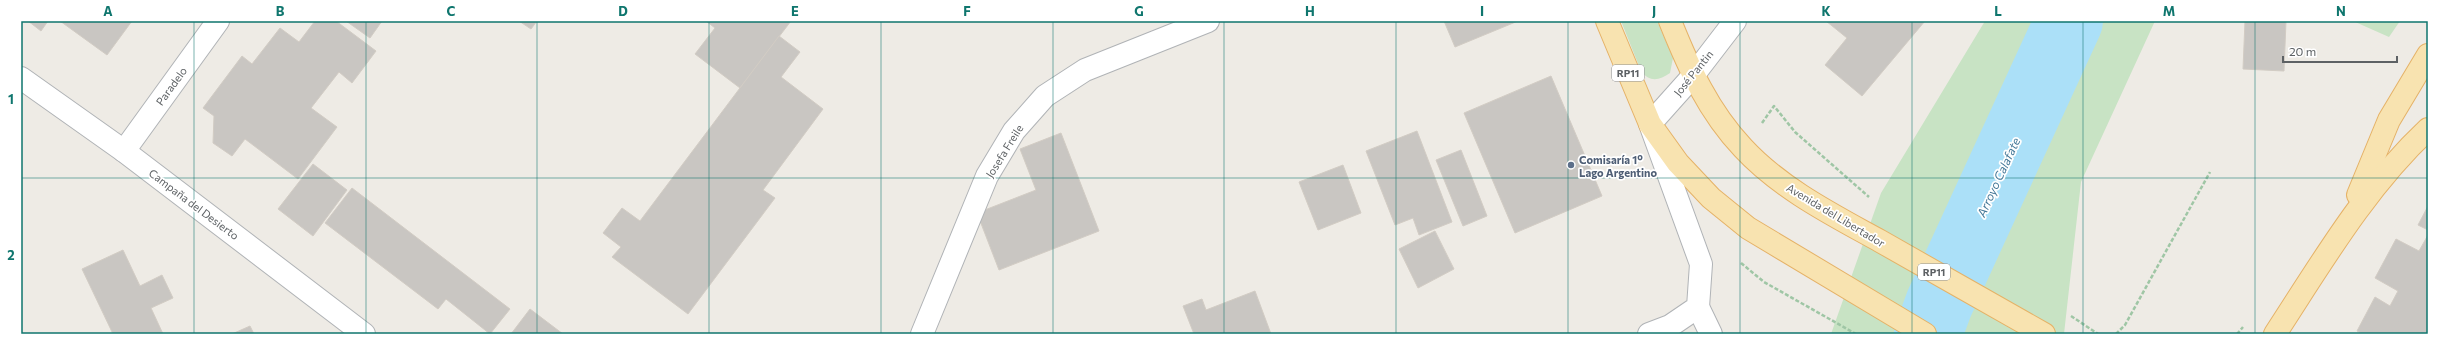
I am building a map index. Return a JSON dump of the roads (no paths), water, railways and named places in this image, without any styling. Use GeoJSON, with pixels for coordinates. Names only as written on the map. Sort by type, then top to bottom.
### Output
{"type":"FeatureCollection","features":[{"type":"Feature","properties":{"kind":"main road","name":"RP11"},"geometry":{"type":"LineString","coordinates":[[1607,21],[1650,124],[1678,163],[1711,198],[1748,228],[1925,334]]}},
{"type":"Feature","properties":{"kind":"main road","name":"Avenida del Libertador"},"geometry":{"type":"LineString","coordinates":[[1670,21],[1692,77],[1716,114],[1743,148],[1771,173],[1825,210],[2044,334]]}},
{"type":"Feature","properties":{"kind":"main road"},"geometry":{"type":"LineString","coordinates":[[2346,224],[2389,120],[2428,55]]}},
{"type":"Feature","properties":{"kind":"main road"},"geometry":{"type":"LineString","coordinates":[[2275,334],[2346,224],[2379,179],[2428,129]]}},
{"type":"Feature","properties":{"kind":"street","name":"Paradelo"},"geometry":{"type":"LineString","coordinates":[[124,151],[218,21]]}},
{"type":"Feature","properties":{"kind":"street","name":"Josefa Freile"},"geometry":{"type":"LineString","coordinates":[[922,334],[987,176],[1014,131],[1045,96],[1085,70],[1208,21]]}},
{"type":"Feature","properties":{"kind":"street","name":"José Pantin"},"geometry":{"type":"LineString","coordinates":[[1650,124],[1692,77],[1735,21]]}},
{"type":"Feature","properties":{"kind":"street","name":"Campaña del Desierto"},"geometry":{"type":"LineString","coordinates":[[21,78],[124,151],[364,334]]}},
{"type":"Feature","properties":{"kind":"street"},"geometry":{"type":"LineString","coordinates":[[1650,124],[1701,264],[1698,307],[1711,334]]}},
{"type":"Feature","properties":{"kind":"street"},"geometry":{"type":"LineString","coordinates":[[1650,334],[1670,326],[1698,307]]}},
{"type":"Feature","properties":{"kind":"waterway","name":"Arroyo Calafate"},"geometry":{"type":"LineString","coordinates":[[1928,334],[1939,304],[2069,21]]}},
{"type":"Feature","properties":{"kind":"place","name":"Comisaría 1° Lago Argentino"},"geometry":{"type":"Point","coordinates":[1571,165]}}]}
